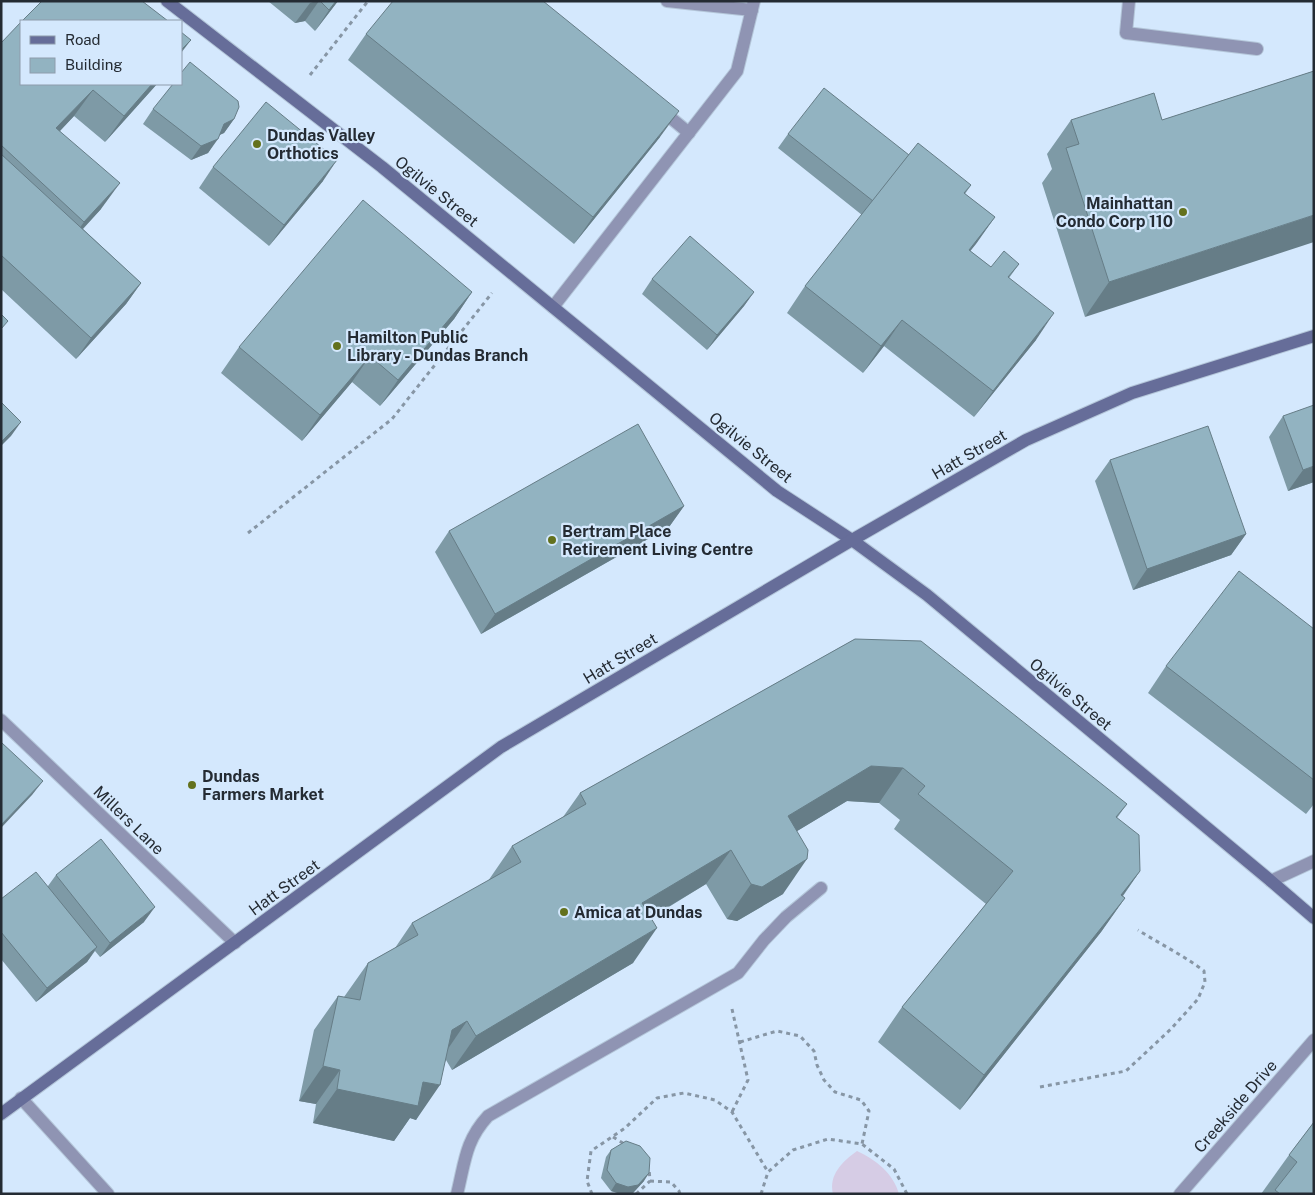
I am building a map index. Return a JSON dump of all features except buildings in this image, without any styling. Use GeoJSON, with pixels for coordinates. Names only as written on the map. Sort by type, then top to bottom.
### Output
{"type":"FeatureCollection","features":[{"type":"Feature","properties":{"kind":"street","name":"Ogilvie Street"},"geometry":{"type":"LineString","coordinates":[[167,1],[382,168],[777,491],[852,540],[927,595],[1314,918]]}},
{"type":"Feature","properties":{"kind":"street"},"geometry":{"type":"LineString","coordinates":[[553,307],[737,71],[753,6],[667,1]]}},
{"type":"Feature","properties":{"kind":"street"},"geometry":{"type":"LineString","coordinates":[[1129,1],[1126,33],[1257,49]]}},
{"type":"Feature","properties":{"kind":"street"},"geometry":{"type":"LineString","coordinates":[[651,102],[689,133]]}},
{"type":"Feature","properties":{"kind":"street","name":"Hatt Street"},"geometry":{"type":"LineString","coordinates":[[1,1114],[501,747],[852,540],[1026,440],[1132,394],[1314,336]]}},
{"type":"Feature","properties":{"kind":"street","name":"Millers Lane"},"geometry":{"type":"LineString","coordinates":[[1,720],[235,943]]}},
{"type":"Feature","properties":{"kind":"street"},"geometry":{"type":"LineString","coordinates":[[1272,882],[1314,861]]}},
{"type":"Feature","properties":{"kind":"street"},"geometry":{"type":"LineString","coordinates":[[457,1194],[469,1145],[476,1129],[488,1116],[738,973],[764,940],[821,888]]}},
{"type":"Feature","properties":{"kind":"street","name":"Creekside Drive"},"geometry":{"type":"LineString","coordinates":[[1180,1194],[1314,1040]]}},
{"type":"Feature","properties":{"kind":"street"},"geometry":{"type":"LineString","coordinates":[[21,1098],[108,1194]]}},
{"type":"Feature","properties":{"kind":"path"},"geometry":{"type":"LineString","coordinates":[[292,97],[368,1]]}},
{"type":"Feature","properties":{"kind":"path"},"geometry":{"type":"LineString","coordinates":[[248,533],[392,419],[509,272]]}},
{"type":"Feature","properties":{"kind":"path"},"geometry":{"type":"LineString","coordinates":[[1040,1087],[1126,1071],[1172,1028],[1198,999],[1205,982],[1204,971],[1138,930]]}},
{"type":"Feature","properties":{"kind":"path"},"geometry":{"type":"LineString","coordinates":[[722,982],[735,1018],[748,1080],[732,1112]]}},
{"type":"Feature","properties":{"kind":"path"},"geometry":{"type":"LineString","coordinates":[[740,1042],[777,1031],[800,1036],[814,1051],[817,1065],[824,1080],[835,1092],[861,1100],[869,1111],[862,1144]]}},
{"type":"Feature","properties":{"kind":"path"},"geometry":{"type":"LineString","coordinates":[[592,1194],[586,1180],[591,1151],[625,1128],[657,1098],[684,1093],[715,1100],[732,1112],[768,1172]]}},
{"type":"Feature","properties":{"kind":"path"},"geometry":{"type":"LineString","coordinates":[[613,1137],[629,1147]]}},
{"type":"Feature","properties":{"kind":"path"},"geometry":{"type":"LineString","coordinates":[[760,1194],[768,1172],[792,1150],[828,1139],[862,1144],[894,1169],[906,1194]]}},
{"type":"Feature","properties":{"kind":"path"},"geometry":{"type":"LineString","coordinates":[[636,1194],[650,1180],[649,1165]]}},
{"type":"Feature","properties":{"kind":"path"},"geometry":{"type":"LineString","coordinates":[[650,1180],[671,1182],[680,1194]]}},
{"type":"Feature","properties":{"kind":"shaded area"},"geometry":{"type":"Polygon","coordinates":[[[857,1151],[883,1168],[893,1180],[899,1194],[833,1194],[833,1181],[838,1169],[857,1151]]]}},
{"type":"Feature","properties":{"kind":"place","name":"Dundas Valley Orthotics"},"geometry":{"type":"Point","coordinates":[257,144]}},
{"type":"Feature","properties":{"kind":"place","name":"Mainhattan Condo Corp 110"},"geometry":{"type":"Point","coordinates":[1183,212]}},
{"type":"Feature","properties":{"kind":"place","name":"Hamilton Public Library - Dundas Branch"},"geometry":{"type":"Point","coordinates":[337,346]}},
{"type":"Feature","properties":{"kind":"place","name":"Bertram Place Retirement Living Centre"},"geometry":{"type":"Point","coordinates":[552,540]}},
{"type":"Feature","properties":{"kind":"place","name":"Dundas Farmers Market"},"geometry":{"type":"Point","coordinates":[192,785]}},
{"type":"Feature","properties":{"kind":"place","name":"Amica at Dundas"},"geometry":{"type":"Point","coordinates":[564,912]}}]}
